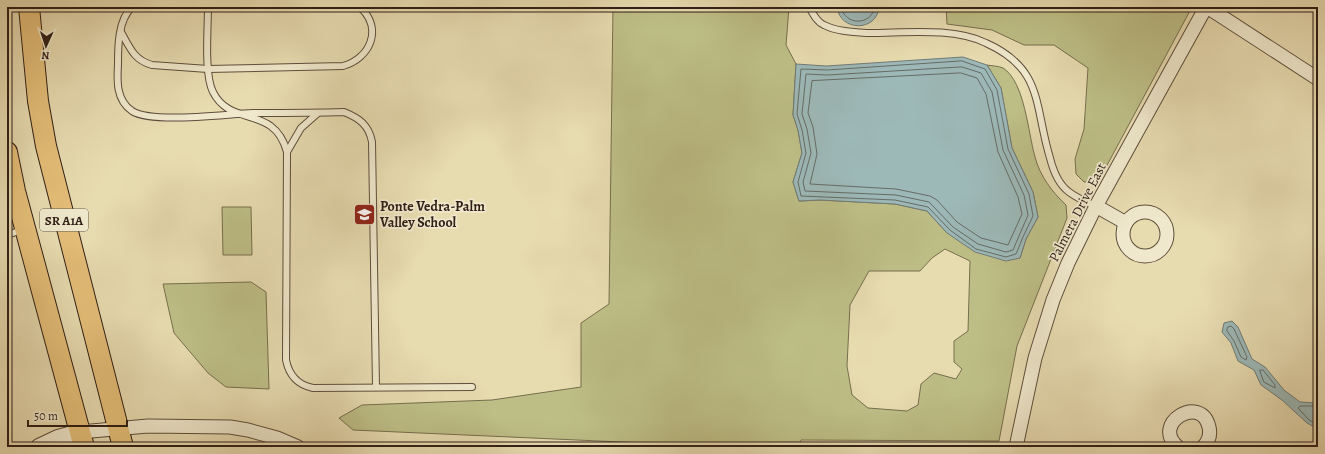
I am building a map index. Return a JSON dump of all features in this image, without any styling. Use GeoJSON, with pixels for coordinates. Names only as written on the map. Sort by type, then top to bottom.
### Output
{"type":"FeatureCollection","features":[{"type":"Feature","properties":{"kind":"main road","name":"SR A1A"},"geometry":{"type":"LineString","coordinates":[[29,7],[36,85],[46,146],[121,438]]}},
{"type":"Feature","properties":{"kind":"main road","name":"SR A1A"},"geometry":{"type":"LineString","coordinates":[[7,154],[16,232],[82,439]]}},
{"type":"Feature","properties":{"kind":"street"},"geometry":{"type":"LineString","coordinates":[[1207,7],[1318,79]]}},
{"type":"Feature","properties":{"kind":"street","name":"Palmera Drive East"},"geometry":{"type":"LineString","coordinates":[[1020,447],[1035,358],[1053,300],[1068,263],[1096,206],[1207,7]]}},
{"type":"Feature","properties":{"kind":"street"},"geometry":{"type":"LineString","coordinates":[[1096,206],[1126,222]]}},
{"type":"Feature","properties":{"kind":"street"},"geometry":{"type":"LineString","coordinates":[[1178,447],[1170,435],[1171,426],[1180,414],[1190,412],[1204,417],[1209,425],[1210,436],[1203,447]]}},
{"type":"Feature","properties":{"kind":"street"},"geometry":{"type":"LineString","coordinates":[[39,447],[58,438],[121,438],[179,425],[230,427],[248,430],[277,438],[298,447]]}},
{"type":"Feature","properties":{"kind":"lane"},"geometry":{"type":"LineString","coordinates":[[132,7],[125,14],[118,43],[117,86],[120,97],[132,111],[144,116],[187,117],[237,114],[344,112],[356,116],[365,124],[372,142],[376,387]]}},
{"type":"Feature","properties":{"kind":"lane"},"geometry":{"type":"LineString","coordinates":[[208,7],[208,69],[213,92],[218,100],[237,114],[259,119],[270,124],[282,137],[287,152],[287,366],[297,381],[308,386],[472,387]]}},
{"type":"Feature","properties":{"kind":"lane"},"geometry":{"type":"LineString","coordinates":[[121,32],[130,51],[144,62],[152,65],[208,69],[331,67],[353,63],[365,54],[371,39],[372,31],[367,14],[360,7]]}},
{"type":"Feature","properties":{"kind":"lane"},"geometry":{"type":"LineString","coordinates":[[809,7],[815,18],[823,25],[838,30],[948,33],[966,36],[986,43],[1007,55],[1020,66],[1030,79],[1036,96],[1048,151],[1058,180],[1068,191],[1078,198],[1096,206]]}},
{"type":"Feature","properties":{"kind":"lane"},"geometry":{"type":"LineString","coordinates":[[287,152],[300,128],[318,112]]}},
{"type":"Feature","properties":{"kind":"green space"},"geometry":{"type":"Polygon","coordinates":[[[613,7],[789,7],[786,45],[796,64],[793,115],[798,130],[802,153],[793,182],[799,201],[820,200],[895,204],[927,211],[947,233],[1020,258],[1026,239],[1038,217],[1033,192],[1012,148],[1001,88],[987,65],[1003,68],[1016,84],[1025,109],[1037,164],[1047,183],[1066,205],[1067,218],[1017,346],[999,441],[801,440],[799,447],[711,446],[353,430],[339,418],[362,405],[492,400],[581,387],[581,323],[609,304],[613,7]],[[945,249],[932,258],[920,271],[869,271],[850,305],[847,366],[852,395],[868,408],[907,411],[918,405],[921,384],[934,373],[956,379],[962,369],[954,362],[954,341],[968,331],[970,261],[945,249]]]}},
{"type":"Feature","properties":{"kind":"green space"},"geometry":{"type":"Polygon","coordinates":[[[946,7],[1192,7],[1105,169],[1095,182],[1084,182],[1076,174],[1075,159],[1084,129],[1088,68],[1054,45],[1024,45],[992,30],[947,24],[946,7]]]}},
{"type":"Feature","properties":{"kind":"green space"},"geometry":{"type":"Polygon","coordinates":[[[222,207],[251,207],[252,255],[223,255],[222,207]]]}},
{"type":"Feature","properties":{"kind":"green space"},"geometry":{"type":"Polygon","coordinates":[[[251,282],[266,292],[269,389],[226,387],[208,373],[174,333],[163,284],[251,282]]]}},
{"type":"Feature","properties":{"kind":"water"},"geometry":{"type":"Polygon","coordinates":[[[837,7],[879,7],[877,15],[872,21],[866,25],[858,26],[851,25],[845,21],[840,15],[837,7]]]}},
{"type":"Feature","properties":{"kind":"water"},"geometry":{"type":"Polygon","coordinates":[[[894,7],[940,7],[940,9],[894,9],[894,7]]]}},
{"type":"Feature","properties":{"kind":"water"},"geometry":{"type":"Polygon","coordinates":[[[963,57],[987,65],[1001,88],[1012,148],[1033,192],[1038,217],[1026,239],[1020,258],[1006,261],[975,252],[947,233],[927,211],[895,204],[820,200],[799,201],[793,182],[802,153],[798,130],[793,115],[796,64],[826,66],[963,57]]]}},
{"type":"Feature","properties":{"kind":"water"},"geometry":{"type":"Polygon","coordinates":[[[1232,321],[1238,327],[1252,359],[1265,367],[1284,390],[1300,402],[1315,403],[1318,398],[1318,429],[1307,423],[1282,400],[1261,385],[1254,370],[1238,361],[1231,343],[1222,332],[1224,323],[1232,321]]]}},
{"type":"Feature","properties":{"kind":"place","name":"Ponte Vedra-Palm Valley School"},"geometry":{"type":"Point","coordinates":[364,214]}}]}
